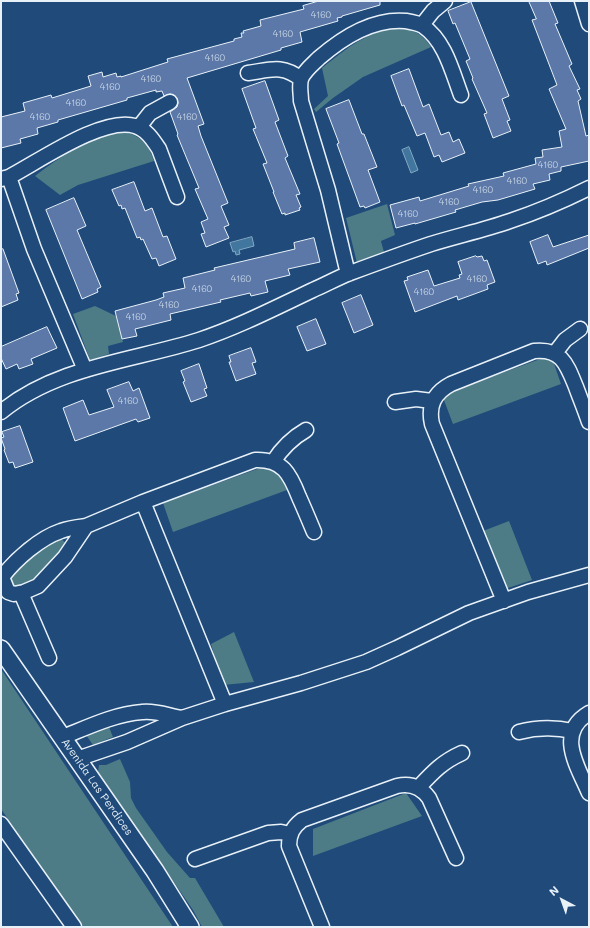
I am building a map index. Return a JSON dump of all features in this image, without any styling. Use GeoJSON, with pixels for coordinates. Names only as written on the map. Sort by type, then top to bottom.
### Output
{"type":"FeatureCollection","features":[{"type":"Feature","properties":{"kind":"street"},"geometry":{"type":"LineString","coordinates":[[422,25],[433,11],[445,1]]}},
{"type":"Feature","properties":{"kind":"street"},"geometry":{"type":"LineString","coordinates":[[582,1],[589,24]]}},
{"type":"Feature","properties":{"kind":"street"},"geometry":{"type":"LineString","coordinates":[[348,274],[324,176],[304,112],[300,90],[301,79],[313,63],[325,53],[359,31],[389,22],[408,22],[422,25],[433,34],[441,46],[461,95]]}},
{"type":"Feature","properties":{"kind":"street"},"geometry":{"type":"LineString","coordinates":[[248,73],[279,69],[291,72],[301,79]]}},
{"type":"Feature","properties":{"kind":"street"},"geometry":{"type":"LineString","coordinates":[[139,127],[150,113],[170,102]]}},
{"type":"Feature","properties":{"kind":"street"},"geometry":{"type":"LineString","coordinates":[[85,370],[5,178],[97,130],[115,125],[126,124],[139,127],[149,134],[159,149],[177,197]]}},
{"type":"Feature","properties":{"kind":"street"},"geometry":{"type":"LineString","coordinates":[[1,412],[7,402],[50,383],[85,370],[216,334],[348,274],[429,245],[516,219],[562,202],[589,188]]}},
{"type":"Feature","properties":{"kind":"street"},"geometry":{"type":"LineString","coordinates":[[555,353],[565,340],[580,329]]}},
{"type":"Feature","properties":{"kind":"street"},"geometry":{"type":"LineString","coordinates":[[504,601],[432,424],[430,413],[432,401],[440,391],[451,384],[534,351],[544,351],[555,353],[562,359],[569,369],[589,422]]}},
{"type":"Feature","properties":{"kind":"street"},"geometry":{"type":"LineString","coordinates":[[395,402],[416,399],[432,401]]}},
{"type":"Feature","properties":{"kind":"street"},"geometry":{"type":"LineString","coordinates":[[273,462],[286,444],[306,430]]}},
{"type":"Feature","properties":{"kind":"street"},"geometry":{"type":"LineString","coordinates":[[86,526],[66,556],[38,586],[14,594],[8,592],[2,576],[39,543],[61,531],[86,526],[142,502],[255,460],[273,462],[279,465],[290,475],[314,532]]}},
{"type":"Feature","properties":{"kind":"street"},"geometry":{"type":"LineString","coordinates":[[142,502],[225,704]]}},
{"type":"Feature","properties":{"kind":"street"},"geometry":{"type":"LineString","coordinates":[[77,759],[133,739],[182,718],[366,662],[469,613],[554,584],[589,575]]}},
{"type":"Feature","properties":{"kind":"street"},"geometry":{"type":"LineString","coordinates":[[21,592],[49,658]]}},
{"type":"Feature","properties":{"kind":"street","name":"Avenida Las Perdices"},"geometry":{"type":"LineString","coordinates":[[1,649],[155,871],[190,927]]}},
{"type":"Feature","properties":{"kind":"street"},"geometry":{"type":"LineString","coordinates":[[63,737],[116,717],[142,712],[156,712],[182,718]]}},
{"type":"Feature","properties":{"kind":"street"},"geometry":{"type":"LineString","coordinates":[[589,713],[576,724],[571,738],[571,750],[589,793]]}},
{"type":"Feature","properties":{"kind":"street"},"geometry":{"type":"LineString","coordinates":[[519,732],[530,729],[552,727],[573,731]]}},
{"type":"Feature","properties":{"kind":"street"},"geometry":{"type":"LineString","coordinates":[[418,788],[435,769],[462,753]]}},
{"type":"Feature","properties":{"kind":"street"},"geometry":{"type":"LineString","coordinates":[[322,927],[289,846],[290,834],[302,820],[397,786],[410,785],[426,793],[456,858]]}},
{"type":"Feature","properties":{"kind":"street"},"geometry":{"type":"LineString","coordinates":[[1,824],[74,927]]}},
{"type":"Feature","properties":{"kind":"street"},"geometry":{"type":"LineString","coordinates":[[195,859],[268,833],[281,832],[290,834]]}},
{"type":"Feature","properties":{"kind":"green space"},"geometry":{"type":"Polygon","coordinates":[[[401,27],[418,34],[425,39],[431,47],[363,77],[316,112],[314,109],[328,96],[322,68],[349,47],[368,36],[389,29],[401,27]]]}},
{"type":"Feature","properties":{"kind":"green space"},"geometry":{"type":"Polygon","coordinates":[[[117,132],[124,132],[141,139],[149,149],[154,161],[78,185],[60,195],[35,176],[54,162],[84,144],[117,132]]]}},
{"type":"Feature","properties":{"kind":"green space"},"geometry":{"type":"Polygon","coordinates":[[[387,204],[395,235],[381,241],[385,256],[357,263],[346,218],[387,204]]]}},
{"type":"Feature","properties":{"kind":"green space"},"geometry":{"type":"Polygon","coordinates":[[[95,306],[116,316],[123,342],[108,346],[109,354],[90,360],[73,314],[95,306]]]}},
{"type":"Feature","properties":{"kind":"green space"},"geometry":{"type":"Polygon","coordinates":[[[551,355],[561,384],[453,424],[442,395],[551,355]]]}},
{"type":"Feature","properties":{"kind":"green space"},"geometry":{"type":"Polygon","coordinates":[[[260,468],[270,470],[277,474],[287,490],[173,532],[163,503],[260,468]]]}},
{"type":"Feature","properties":{"kind":"green space"},"geometry":{"type":"Polygon","coordinates":[[[509,521],[532,580],[505,589],[483,531],[509,521]]]}},
{"type":"Feature","properties":{"kind":"green space"},"geometry":{"type":"Polygon","coordinates":[[[60,538],[67,544],[50,569],[20,589],[12,586],[9,577],[35,553],[60,538]]]}},
{"type":"Feature","properties":{"kind":"green space"},"geometry":{"type":"Polygon","coordinates":[[[234,632],[254,682],[223,685],[211,644],[234,632]]]}},
{"type":"Feature","properties":{"kind":"green space"},"geometry":{"type":"Polygon","coordinates":[[[1,669],[173,927],[83,927],[1,809],[1,669]]]}},
{"type":"Feature","properties":{"kind":"green space"},"geometry":{"type":"Polygon","coordinates":[[[107,722],[113,737],[93,745],[86,735],[107,722]]]}},
{"type":"Feature","properties":{"kind":"green space"},"geometry":{"type":"Polygon","coordinates":[[[120,759],[130,782],[131,798],[136,808],[167,852],[190,878],[195,878],[224,927],[202,927],[193,910],[98,772],[99,765],[106,765],[120,759]]]}},
{"type":"Feature","properties":{"kind":"green space"},"geometry":{"type":"Polygon","coordinates":[[[406,793],[422,816],[313,856],[313,829],[406,793]]]}},
{"type":"Feature","properties":{"kind":"water"},"geometry":{"type":"Polygon","coordinates":[[[409,147],[418,170],[411,173],[402,150],[409,147]]]}},
{"type":"Feature","properties":{"kind":"water"},"geometry":{"type":"Polygon","coordinates":[[[252,237],[254,246],[239,250],[240,254],[236,255],[235,251],[233,252],[230,243],[252,237]]]}},
{"type":"Feature","properties":{"kind":"building"},"geometry":{"type":"Polygon","coordinates":[[[319,1],[380,1],[380,5],[342,16],[337,18],[338,21],[300,32],[302,42],[281,48],[281,50],[187,78],[204,124],[198,126],[201,136],[228,203],[221,206],[229,225],[224,227],[229,238],[206,247],[201,234],[205,233],[201,222],[208,219],[195,189],[199,188],[177,135],[178,134],[170,112],[177,107],[178,103],[177,98],[174,95],[170,94],[164,96],[162,91],[156,92],[156,90],[127,98],[127,100],[58,120],[58,122],[37,128],[38,134],[20,139],[21,143],[1,148],[1,117],[25,111],[23,103],[51,95],[52,98],[91,86],[88,76],[102,72],[103,77],[116,73],[117,77],[121,77],[168,62],[167,59],[234,41],[234,39],[242,37],[241,33],[244,33],[243,31],[261,26],[260,20],[304,9],[303,6],[319,1]]]}},
{"type":"Feature","properties":{"kind":"building"},"geometry":{"type":"Polygon","coordinates":[[[529,1],[549,1],[558,23],[555,24],[572,64],[569,66],[580,89],[577,90],[581,99],[578,101],[586,136],[589,135],[589,161],[561,167],[561,171],[549,174],[550,180],[533,184],[535,189],[498,200],[482,202],[455,210],[456,212],[396,228],[390,205],[419,197],[420,201],[469,186],[468,184],[504,176],[503,173],[536,164],[535,158],[543,157],[542,150],[562,147],[559,131],[566,129],[549,89],[557,85],[532,20],[536,19],[529,1]]]}},
{"type":"Feature","properties":{"kind":"building"},"geometry":{"type":"Polygon","coordinates":[[[471,2],[509,96],[502,99],[510,120],[507,121],[511,131],[493,138],[484,114],[487,113],[466,61],[470,59],[455,23],[453,24],[448,11],[471,2]]]}},
{"type":"Feature","properties":{"kind":"building"},"geometry":{"type":"Polygon","coordinates":[[[409,69],[423,107],[429,104],[441,135],[449,132],[453,142],[459,139],[465,153],[442,162],[439,155],[434,157],[425,133],[417,136],[404,105],[402,106],[391,76],[409,69]]]}},
{"type":"Feature","properties":{"kind":"building"},"geometry":{"type":"Polygon","coordinates":[[[265,81],[279,120],[275,122],[288,156],[285,158],[300,194],[296,195],[301,207],[299,208],[300,210],[285,215],[285,213],[282,214],[263,164],[267,163],[253,129],[256,128],[242,89],[265,81]]]}},
{"type":"Feature","properties":{"kind":"building"},"geometry":{"type":"Polygon","coordinates":[[[349,100],[377,167],[368,170],[380,202],[365,208],[364,206],[360,207],[326,109],[349,100]]]}},
{"type":"Feature","properties":{"kind":"building"},"geometry":{"type":"Polygon","coordinates":[[[134,182],[145,211],[152,208],[163,237],[167,236],[176,259],[159,266],[156,258],[152,259],[143,239],[141,240],[140,237],[137,238],[125,208],[122,209],[121,205],[119,206],[112,190],[134,182]]]}},
{"type":"Feature","properties":{"kind":"building"},"geometry":{"type":"Polygon","coordinates":[[[74,198],[86,226],[77,230],[101,287],[97,289],[98,292],[82,299],[46,210],[74,198]]]}},
{"type":"Feature","properties":{"kind":"building"},"geometry":{"type":"Polygon","coordinates":[[[548,235],[553,247],[589,235],[589,248],[547,265],[546,261],[538,264],[530,242],[548,235]]]}},
{"type":"Feature","properties":{"kind":"building"},"geometry":{"type":"Polygon","coordinates":[[[314,238],[320,262],[288,269],[290,275],[265,281],[268,292],[251,296],[250,293],[220,300],[221,302],[170,314],[171,320],[135,329],[137,336],[122,339],[115,311],[156,300],[164,297],[163,293],[185,288],[183,278],[215,270],[214,268],[295,249],[294,243],[314,238]]]}},
{"type":"Feature","properties":{"kind":"building"},"geometry":{"type":"Polygon","coordinates":[[[3,249],[19,293],[16,294],[18,300],[1,307],[1,250],[3,249]]]}},
{"type":"Feature","properties":{"kind":"building"},"geometry":{"type":"Polygon","coordinates":[[[476,256],[482,256],[484,261],[487,260],[495,282],[487,285],[488,289],[458,300],[457,296],[415,312],[404,281],[408,280],[407,277],[428,270],[434,286],[460,278],[459,275],[462,274],[458,262],[476,256]]]}},
{"type":"Feature","properties":{"kind":"building"},"geometry":{"type":"Polygon","coordinates":[[[361,295],[373,325],[354,333],[342,303],[361,295]]]}},
{"type":"Feature","properties":{"kind":"building"},"geometry":{"type":"Polygon","coordinates":[[[316,319],[326,344],[307,351],[297,327],[316,319]]]}},
{"type":"Feature","properties":{"kind":"building"},"geometry":{"type":"Polygon","coordinates":[[[47,327],[57,348],[31,359],[33,364],[19,369],[17,364],[6,369],[1,358],[1,347],[47,327]]]}},
{"type":"Feature","properties":{"kind":"building"},"geometry":{"type":"Polygon","coordinates":[[[251,348],[256,362],[252,363],[256,374],[236,381],[229,362],[231,362],[229,356],[251,348]]]}},
{"type":"Feature","properties":{"kind":"building"},"geometry":{"type":"Polygon","coordinates":[[[199,364],[207,388],[204,389],[207,396],[191,402],[183,382],[185,381],[181,371],[199,364]]]}},
{"type":"Feature","properties":{"kind":"building"},"geometry":{"type":"Polygon","coordinates":[[[129,382],[133,391],[139,388],[150,418],[138,422],[136,419],[75,441],[63,408],[83,400],[89,415],[114,407],[107,390],[129,382]]]}},
{"type":"Feature","properties":{"kind":"building"},"geometry":{"type":"Polygon","coordinates":[[[20,426],[33,462],[15,468],[13,462],[9,463],[1,438],[4,437],[2,432],[20,426]]]}}]}
